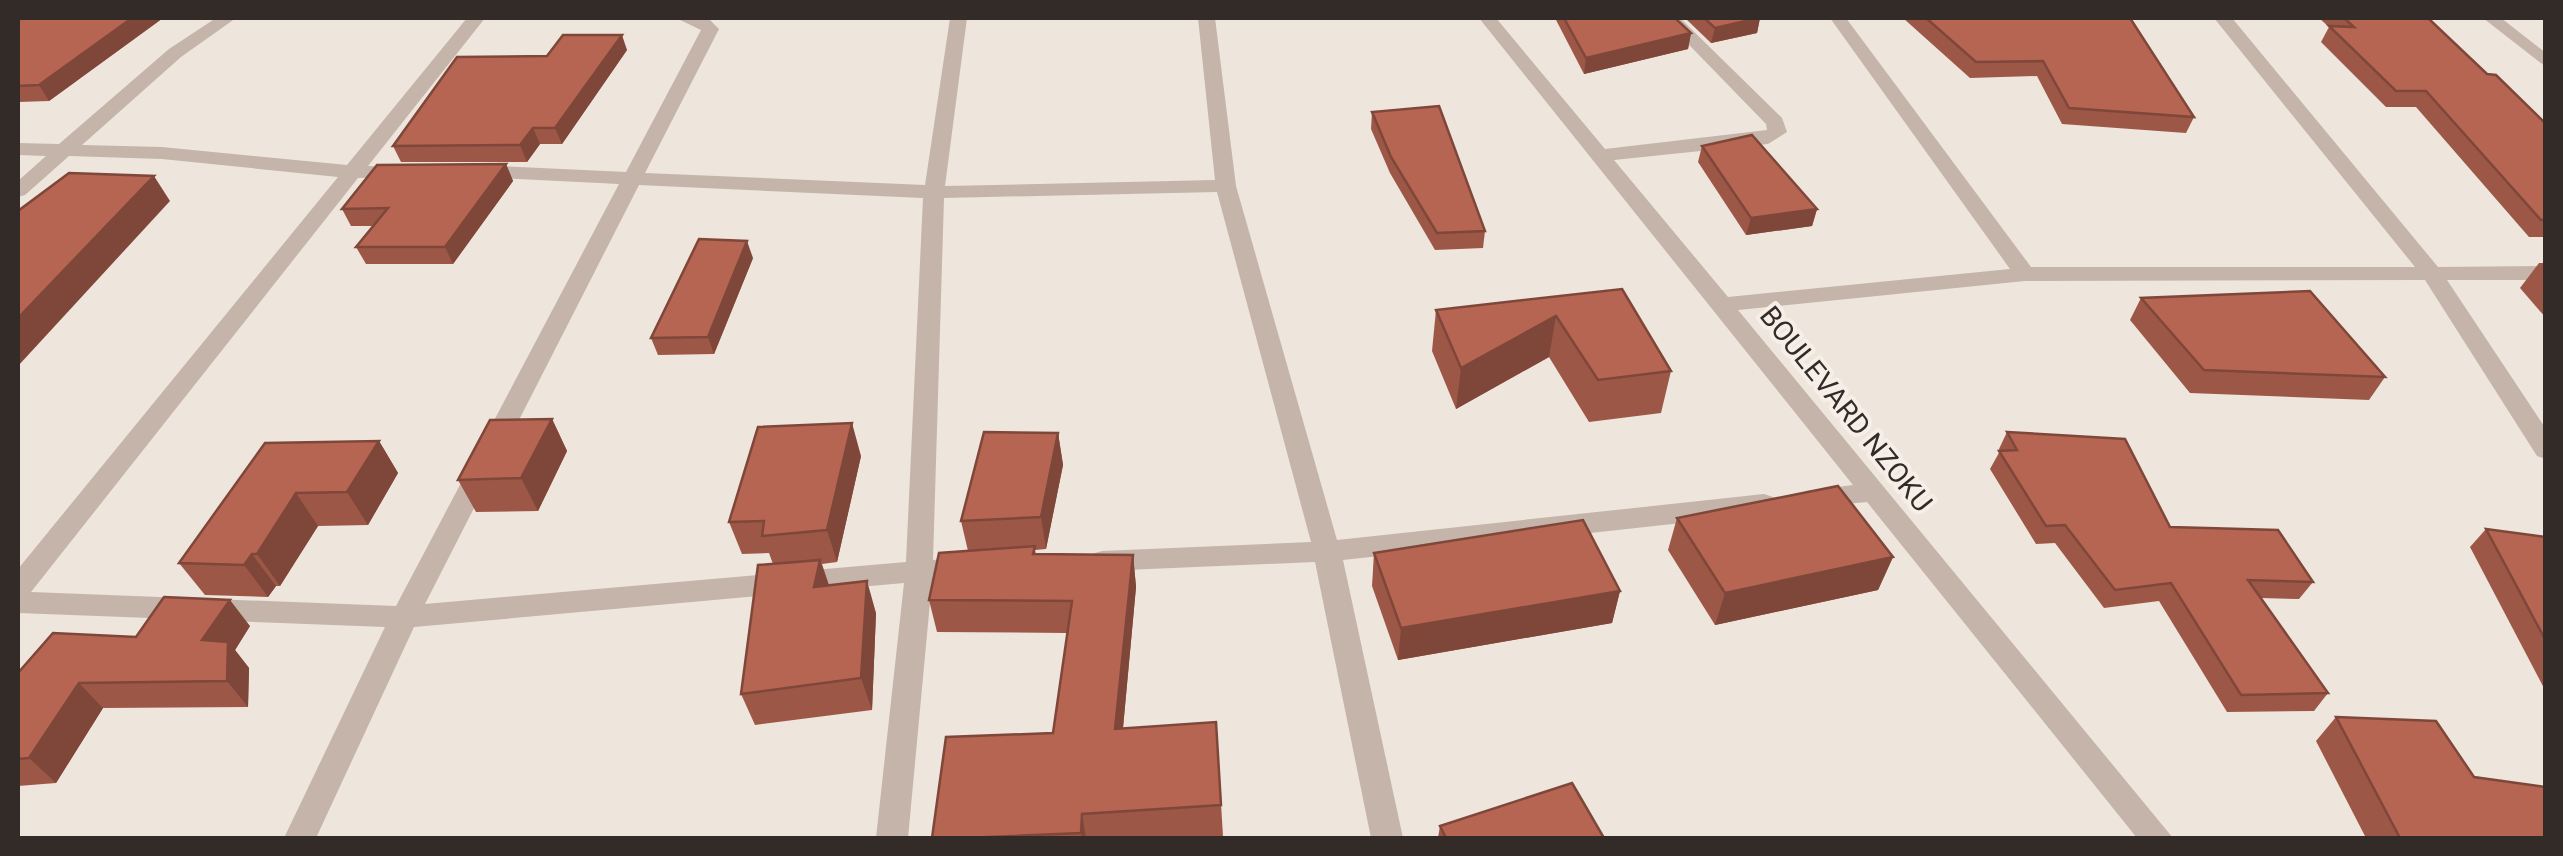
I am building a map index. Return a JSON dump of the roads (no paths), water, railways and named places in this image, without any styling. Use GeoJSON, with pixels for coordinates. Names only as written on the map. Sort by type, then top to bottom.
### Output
{"type":"FeatureCollection","features":[{"type":"Feature","properties":{"kind":"street"},"geometry":{"type":"LineString","coordinates":[[18,192],[176,53],[227,18]]}},
{"type":"Feature","properties":{"kind":"street"},"geometry":{"type":"LineString","coordinates":[[18,588],[476,18]]}},
{"type":"Feature","properties":{"kind":"street"},"geometry":{"type":"LineString","coordinates":[[300,838],[404,616],[710,29],[702,21],[684,18]]}},
{"type":"Feature","properties":{"kind":"street"},"geometry":{"type":"LineString","coordinates":[[892,838],[918,569],[934,192],[959,18]]}},
{"type":"Feature","properties":{"kind":"street"},"geometry":{"type":"LineString","coordinates":[[1207,18],[1226,186],[1327,551],[1388,838]]}},
{"type":"Feature","properties":{"kind":"street","name":"BOULEVARD NZOKU"},"geometry":{"type":"LineString","coordinates":[[1488,18],[2156,838]]}},
{"type":"Feature","properties":{"kind":"street"},"geometry":{"type":"LineString","coordinates":[[1601,155],[1768,138],[1776,132],[1775,122],[1671,18]]}},
{"type":"Feature","properties":{"kind":"street"},"geometry":{"type":"LineString","coordinates":[[1838,18],[2024,274]]}},
{"type":"Feature","properties":{"kind":"street"},"geometry":{"type":"LineString","coordinates":[[2218,18],[2430,271],[2546,450]]}},
{"type":"Feature","properties":{"kind":"street"},"geometry":{"type":"LineString","coordinates":[[2492,18],[2546,62]]}},
{"type":"Feature","properties":{"kind":"street"},"geometry":{"type":"LineString","coordinates":[[18,149],[162,153],[352,172],[425,172]]}},
{"type":"Feature","properties":{"kind":"street"},"geometry":{"type":"LineString","coordinates":[[462,171],[934,192],[1226,186]]}},
{"type":"Feature","properties":{"kind":"street"},"geometry":{"type":"LineString","coordinates":[[1724,304],[2024,274],[2546,273]]}},
{"type":"Feature","properties":{"kind":"street"},"geometry":{"type":"LineString","coordinates":[[1074,562],[1327,551],[1874,492]]}},
{"type":"Feature","properties":{"kind":"street"},"geometry":{"type":"LineString","coordinates":[[18,602],[404,616],[996,565]]}}]}
